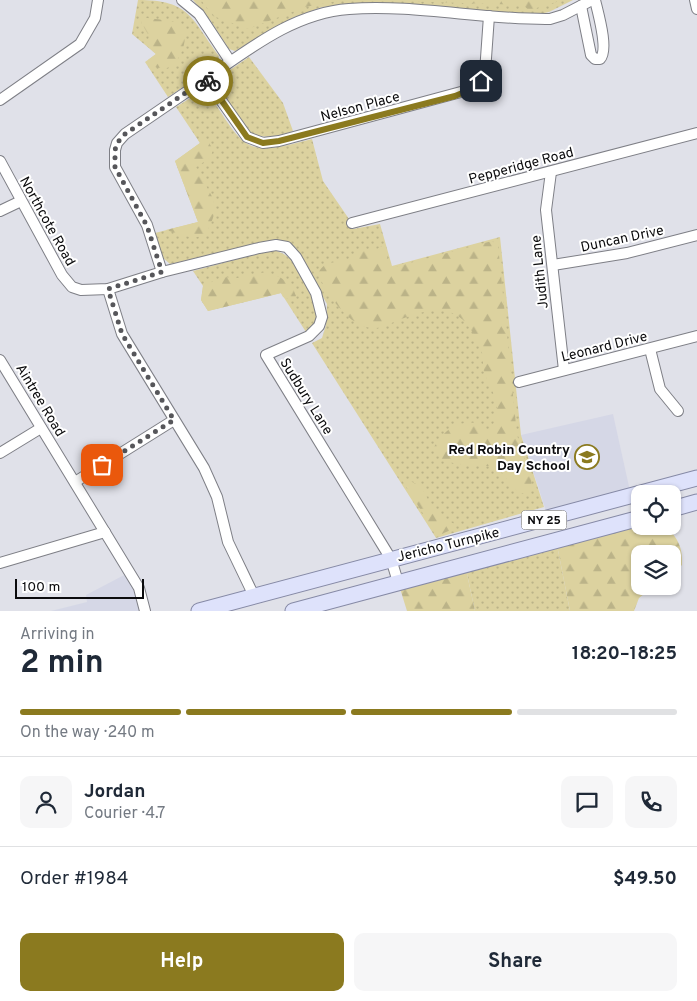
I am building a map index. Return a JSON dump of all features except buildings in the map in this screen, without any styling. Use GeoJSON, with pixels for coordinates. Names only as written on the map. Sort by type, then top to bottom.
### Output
{"type":"FeatureCollection","features":[{"type":"Feature","properties":{"kind":"main road","name":"Jericho Turnpike"},"geometry":{"type":"LineString","coordinates":[[199,611],[697,478]]}},
{"type":"Feature","properties":{"kind":"main road"},"geometry":{"type":"LineString","coordinates":[[681,506],[697,502]]}},
{"type":"Feature","properties":{"kind":"main road","name":"Jericho Turnpike"},"geometry":{"type":"LineString","coordinates":[[293,611],[631,520]]}},
{"type":"Feature","properties":{"kind":"street"},"geometry":{"type":"LineString","coordinates":[[0,100],[80,44],[94,18],[98,0]]}},
{"type":"Feature","properties":{"kind":"street"},"geometry":{"type":"LineString","coordinates":[[182,0],[199,14],[230,61]]}},
{"type":"Feature","properties":{"kind":"street"},"geometry":{"type":"LineString","coordinates":[[162,272],[147,226],[115,167],[114,159],[117,143],[125,134],[230,61],[280,30],[306,18],[331,11],[374,8],[553,19],[594,0],[604,45],[604,54],[600,59],[595,59],[591,55],[582,6]]}},
{"type":"Feature","properties":{"kind":"street"},"geometry":{"type":"LineString","coordinates":[[695,0],[697,9]]}},
{"type":"Feature","properties":{"kind":"street","name":"Nelson Place"},"geometry":{"type":"LineString","coordinates":[[206,79],[247,137],[263,143],[279,141],[455,96],[472,89],[481,81],[485,72],[489,16]]}},
{"type":"Feature","properties":{"kind":"street","name":"Pepperidge Road"},"geometry":{"type":"LineString","coordinates":[[352,224],[697,133]]}},
{"type":"Feature","properties":{"kind":"street","name":"Northcote Road"},"geometry":{"type":"LineString","coordinates":[[0,161],[68,283],[81,290],[108,289],[162,272]]}},
{"type":"Feature","properties":{"kind":"street","name":"Judith Lane"},"geometry":{"type":"LineString","coordinates":[[551,172],[546,210],[564,370]]}},
{"type":"Feature","properties":{"kind":"street"},"geometry":{"type":"LineString","coordinates":[[0,211],[21,201]]}},
{"type":"Feature","properties":{"kind":"street","name":"Duncan Drive"},"geometry":{"type":"LineString","coordinates":[[553,265],[626,253],[697,235]]}},
{"type":"Feature","properties":{"kind":"street","name":"Sudbury Lane"},"geometry":{"type":"LineString","coordinates":[[162,272],[276,244],[287,247],[296,256],[316,293],[322,317],[319,326],[309,336],[266,355],[391,559],[398,582]]}},
{"type":"Feature","properties":{"kind":"street"},"geometry":{"type":"LineString","coordinates":[[108,289],[122,334],[213,486],[228,542],[254,596]]}},
{"type":"Feature","properties":{"kind":"street","name":"Leonard Drive"},"geometry":{"type":"LineString","coordinates":[[518,382],[697,336]]}},
{"type":"Feature","properties":{"kind":"street"},"geometry":{"type":"LineString","coordinates":[[650,349],[660,389],[678,411]]}},
{"type":"Feature","properties":{"kind":"street","name":"Aintree Road"},"geometry":{"type":"LineString","coordinates":[[0,360],[139,588],[145,611]]}},
{"type":"Feature","properties":{"kind":"street"},"geometry":{"type":"LineString","coordinates":[[75,482],[174,420]]}},
{"type":"Feature","properties":{"kind":"street"},"geometry":{"type":"LineString","coordinates":[[0,453],[41,428]]}},
{"type":"Feature","properties":{"kind":"street"},"geometry":{"type":"LineString","coordinates":[[0,563],[105,532]]}},
{"type":"Feature","properties":{"kind":"shaded area"},"geometry":{"type":"Polygon","coordinates":[[[613,414],[630,491],[547,514],[521,435],[613,414]]]}},
{"type":"Feature","properties":{"kind":"shaded area"},"geometry":{"type":"Polygon","coordinates":[[[130,572],[145,611],[51,611],[87,602],[86,595],[130,572]]]}},
{"type":"Feature","properties":{"kind":"green space"},"geometry":{"type":"Polygon","coordinates":[[[138,0],[169,3],[188,14],[219,56],[218,64],[168,97],[145,62],[156,54],[132,34],[138,0]]]}},
{"type":"Feature","properties":{"kind":"green space"},"geometry":{"type":"Polygon","coordinates":[[[193,0],[573,0],[549,12],[535,15],[367,5],[322,7],[292,18],[235,51],[229,49],[210,20],[193,0]]]}},
{"type":"Feature","properties":{"kind":"green space"},"geometry":{"type":"Polygon","coordinates":[[[201,0],[343,0],[305,7],[248,29],[213,16],[201,0]]]}},
{"type":"Feature","properties":{"kind":"green space"},"geometry":{"type":"Polygon","coordinates":[[[368,0],[563,0],[530,10],[522,5],[368,0]]]}},
{"type":"Feature","properties":{"kind":"green space"},"geometry":{"type":"Polygon","coordinates":[[[146,18],[178,23],[183,29],[185,42],[183,49],[172,66],[161,68],[151,66],[148,60],[156,54],[147,46],[149,36],[141,22],[146,18]]]}},
{"type":"Feature","properties":{"kind":"green space"},"geometry":{"type":"Polygon","coordinates":[[[249,57],[283,103],[293,131],[267,137],[251,133],[217,87],[218,78],[249,57]]]}},
{"type":"Feature","properties":{"kind":"green space"},"geometry":{"type":"Polygon","coordinates":[[[203,90],[208,93],[239,137],[248,144],[258,148],[272,148],[312,139],[323,181],[349,219],[353,229],[380,224],[392,266],[500,237],[521,435],[544,507],[436,538],[312,343],[322,338],[326,325],[327,304],[295,247],[288,242],[275,240],[170,264],[162,257],[155,233],[198,222],[175,161],[200,143],[176,107],[203,90]]]}},
{"type":"Feature","properties":{"kind":"green space"},"geometry":{"type":"Polygon","coordinates":[[[202,137],[207,139],[213,150],[210,158],[196,167],[215,207],[211,224],[205,235],[193,238],[166,230],[198,222],[175,161],[200,143],[198,140],[202,137]]]}},
{"type":"Feature","properties":{"kind":"green space"},"geometry":{"type":"Polygon","coordinates":[[[492,241],[498,245],[517,435],[531,477],[532,490],[529,494],[519,493],[496,466],[471,466],[442,461],[434,447],[448,430],[458,424],[480,423],[489,432],[496,416],[495,397],[484,372],[481,349],[466,323],[450,312],[431,311],[412,315],[381,327],[366,327],[357,323],[341,309],[327,291],[318,274],[324,266],[350,258],[359,249],[377,249],[383,245],[391,268],[492,241]]]}},
{"type":"Feature","properties":{"kind":"green space"},"geometry":{"type":"Polygon","coordinates":[[[272,250],[282,253],[290,259],[308,286],[318,317],[312,329],[306,332],[281,293],[208,311],[201,300],[203,286],[193,271],[272,250]]]}},
{"type":"Feature","properties":{"kind":"green space"},"geometry":{"type":"Polygon","coordinates":[[[266,272],[280,278],[291,286],[296,296],[293,301],[283,297],[281,293],[208,311],[201,300],[203,286],[222,277],[237,278],[266,272]]]}},
{"type":"Feature","properties":{"kind":"green space"},"geometry":{"type":"Polygon","coordinates":[[[400,477],[420,487],[437,512],[454,524],[453,529],[437,536],[400,477]]]}},
{"type":"Feature","properties":{"kind":"green space"},"geometry":{"type":"Polygon","coordinates":[[[631,523],[631,535],[674,535],[679,545],[631,545],[631,595],[643,595],[639,598],[634,611],[570,611],[556,540],[631,523]]]}},
{"type":"Feature","properties":{"kind":"green space"},"geometry":{"type":"Polygon","coordinates":[[[556,540],[570,611],[475,611],[465,565],[556,540]]]}},
{"type":"Feature","properties":{"kind":"green space"},"geometry":{"type":"Polygon","coordinates":[[[465,565],[475,611],[407,611],[398,582],[465,565]]]}},
{"type":"Feature","properties":{"kind":"way so far"},"geometry":{"type":"LineString","coordinates":[[102,465],[174,420],[122,334],[108,289],[162,272],[147,226],[115,167],[115,150],[117,143],[125,134],[206,79],[208,81]]}},
{"type":"Feature","properties":{"kind":"place","name":"Red Robin Country Day School"},"geometry":{"type":"Point","coordinates":[587,457]}},
{"type":"Feature","properties":{"kind":"route"},"geometry":{"type":"LineString","coordinates":[[208,81],[247,137],[263,143],[279,141],[455,96],[472,89],[481,81]]}}]}
